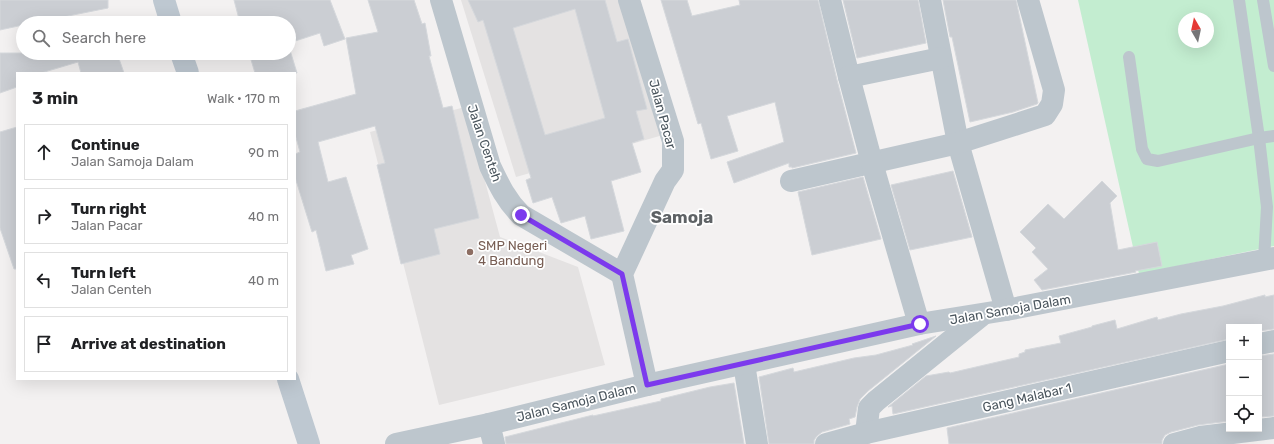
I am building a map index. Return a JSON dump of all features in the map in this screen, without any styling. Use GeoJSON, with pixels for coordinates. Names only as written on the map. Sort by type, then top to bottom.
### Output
{"type":"FeatureCollection","features":[{"type":"Feature","properties":{"kind":"street"},"geometry":{"type":"LineString","coordinates":[[164,0],[169,16]]}},
{"type":"Feature","properties":{"kind":"street","name":"Jalan Centeh"},"geometry":{"type":"LineString","coordinates":[[441,0],[490,166],[501,190],[511,205],[521,215],[622,274]]}},
{"type":"Feature","properties":{"kind":"street","name":"Jalan Pacar"},"geometry":{"type":"LineString","coordinates":[[622,274],[665,181],[673,170],[674,156],[673,141],[630,0]]}},
{"type":"Feature","properties":{"kind":"street"},"geometry":{"type":"LineString","coordinates":[[830,0],[872,163],[920,324]]}},
{"type":"Feature","properties":{"kind":"street"},"geometry":{"type":"LineString","coordinates":[[930,0],[958,144],[1006,310]]}},
{"type":"Feature","properties":{"kind":"street"},"geometry":{"type":"LineString","coordinates":[[791,181],[958,144],[1045,115],[1052,104],[1054,90],[1028,0]]}},
{"type":"Feature","properties":{"kind":"street"},"geometry":{"type":"LineString","coordinates":[[849,77],[941,58]]}},
{"type":"Feature","properties":{"kind":"street"},"geometry":{"type":"LineString","coordinates":[[183,60],[188,72]]}},
{"type":"Feature","properties":{"kind":"street","name":"Jalan Samoja Dalam"},"geometry":{"type":"LineString","coordinates":[[396,444],[492,434],[647,385],[920,324],[982,315],[1269,259]]}},
{"type":"Feature","properties":{"kind":"street"},"geometry":{"type":"LineString","coordinates":[[622,274],[647,385]]}},
{"type":"Feature","properties":{"kind":"street"},"geometry":{"type":"LineString","coordinates":[[866,433],[869,408],[982,315]]}},
{"type":"Feature","properties":{"kind":"street"},"geometry":{"type":"LineString","coordinates":[[1262,343],[1274,341]]}},
{"type":"Feature","properties":{"kind":"street","name":"Gang Malabar 1"},"geometry":{"type":"LineString","coordinates":[[826,444],[866,433],[1226,352]]}},
{"type":"Feature","properties":{"kind":"street"},"geometry":{"type":"LineString","coordinates":[[744,364],[757,444]]}},
{"type":"Feature","properties":{"kind":"street"},"geometry":{"type":"LineString","coordinates":[[288,380],[309,444]]}},
{"type":"Feature","properties":{"kind":"street"},"geometry":{"type":"LineString","coordinates":[[1174,444],[1200,437],[1274,428]]}},
{"type":"Feature","properties":{"kind":"lane"},"geometry":{"type":"LineString","coordinates":[[1239,0],[1259,138],[1267,207],[1269,259]]}},
{"type":"Feature","properties":{"kind":"lane"},"geometry":{"type":"LineString","coordinates":[[1263,0],[1274,66]]}},
{"type":"Feature","properties":{"kind":"lane"},"geometry":{"type":"LineString","coordinates":[[1129,57],[1142,149],[1147,159],[1158,161],[1259,138],[1274,136]]}},
{"type":"Feature","properties":{"kind":"shaded area"},"geometry":{"type":"Polygon","coordinates":[[[461,0],[634,0],[670,133],[516,177],[461,0]]]}},
{"type":"Feature","properties":{"kind":"shaded area","name":"SMP Negeri 4 Bandung"},"geometry":{"type":"Polygon","coordinates":[[[465,107],[500,237],[578,267],[605,365],[439,405],[370,132],[465,107]]]}},
{"type":"Feature","properties":{"kind":"green space"},"geometry":{"type":"Polygon","coordinates":[[[1078,0],[1274,0],[1274,246],[1139,274],[1078,0]]]}},
{"type":"Feature","properties":{"kind":"building"},"geometry":{"type":"Polygon","coordinates":[[[0,0],[108,0],[108,8],[68,16],[16,16],[16,27],[0,30],[0,0]]]}},
{"type":"Feature","properties":{"kind":"building"},"geometry":{"type":"Polygon","coordinates":[[[234,0],[330,0],[345,39],[324,46],[320,33],[296,41],[296,16],[238,16],[234,0]]]}},
{"type":"Feature","properties":{"kind":"building"},"geometry":{"type":"Polygon","coordinates":[[[368,0],[414,0],[422,24],[425,23],[431,56],[429,56],[443,108],[452,106],[479,218],[434,229],[440,254],[401,264],[377,165],[385,163],[375,126],[318,142],[328,182],[346,177],[368,249],[351,255],[354,264],[326,271],[316,230],[312,232],[296,180],[296,154],[300,152],[296,138],[296,111],[356,94],[346,38],[378,32],[368,0]]]}},
{"type":"Feature","properties":{"kind":"building"},"geometry":{"type":"Polygon","coordinates":[[[468,0],[605,0],[617,42],[628,39],[647,109],[636,111],[644,139],[632,143],[641,172],[611,181],[624,231],[591,239],[585,216],[561,223],[552,197],[533,203],[526,180],[531,178],[483,20],[478,22],[468,0]],[[575,9],[513,28],[545,135],[605,118],[575,9]]]}},
{"type":"Feature","properties":{"kind":"building"},"geometry":{"type":"Polygon","coordinates":[[[661,0],[687,0],[692,16],[740,5],[739,0],[818,0],[856,153],[792,168],[789,167],[789,163],[734,183],[727,162],[784,142],[775,102],[727,116],[738,151],[711,159],[701,123],[698,124],[661,0]]]}},
{"type":"Feature","properties":{"kind":"building"},"geometry":{"type":"Polygon","coordinates":[[[843,0],[918,0],[926,43],[857,58],[843,0]]]}},
{"type":"Feature","properties":{"kind":"building"},"geometry":{"type":"Polygon","coordinates":[[[943,0],[1016,0],[1037,104],[1013,112],[970,122],[943,0]]]}},
{"type":"Feature","properties":{"kind":"building"},"geometry":{"type":"Polygon","coordinates":[[[0,53],[16,53],[16,60],[119,60],[124,72],[81,72],[78,62],[44,72],[16,72],[16,87],[0,93],[0,53]]]}},
{"type":"Feature","properties":{"kind":"building"},"geometry":{"type":"Polygon","coordinates":[[[251,60],[293,60],[297,73],[296,72],[255,72],[251,60]]]}},
{"type":"Feature","properties":{"kind":"building"},"geometry":{"type":"Polygon","coordinates":[[[16,127],[16,269],[14,269],[0,228],[0,132],[16,127]]]}},
{"type":"Feature","properties":{"kind":"building"},"geometry":{"type":"Polygon","coordinates":[[[953,171],[972,237],[910,250],[891,185],[953,171]]]}},
{"type":"Feature","properties":{"kind":"building"},"geometry":{"type":"Polygon","coordinates":[[[863,177],[881,239],[812,255],[798,192],[863,177]]]}},
{"type":"Feature","properties":{"kind":"building"},"geometry":{"type":"Polygon","coordinates":[[[1102,181],[1117,196],[1110,203],[1118,250],[1157,242],[1162,266],[1042,290],[1034,280],[1048,269],[1032,252],[1036,248],[1020,232],[1048,204],[1064,219],[1102,181]]]}},
{"type":"Feature","properties":{"kind":"building"},"geometry":{"type":"Polygon","coordinates":[[[1265,295],[1265,297],[1274,295],[1274,329],[1262,331],[1262,324],[1226,324],[1226,340],[893,414],[892,406],[888,407],[926,376],[950,373],[1019,357],[1019,354],[1025,352],[1025,350],[1061,343],[1059,336],[1115,320],[1117,329],[1157,317],[1158,320],[1265,295]]]}},
{"type":"Feature","properties":{"kind":"building"},"geometry":{"type":"Polygon","coordinates":[[[936,336],[860,399],[855,417],[849,419],[850,424],[822,432],[814,440],[814,444],[769,444],[759,377],[793,368],[794,372],[854,358],[876,355],[913,345],[912,344],[936,336]]]}},
{"type":"Feature","properties":{"kind":"building"},"geometry":{"type":"Polygon","coordinates":[[[1274,354],[1274,416],[1262,417],[1262,356],[1274,354]]]}},
{"type":"Feature","properties":{"kind":"building"},"geometry":{"type":"Polygon","coordinates":[[[1226,365],[1226,421],[1198,425],[1171,432],[1165,435],[1162,440],[1162,444],[949,444],[947,428],[1226,365]]]}},
{"type":"Feature","properties":{"kind":"building"},"geometry":{"type":"Polygon","coordinates":[[[734,383],[744,444],[506,444],[505,437],[593,415],[661,401],[661,399],[710,387],[734,383]]]}},
{"type":"Feature","properties":{"kind":"place","name":"SMP Negeri 4 Bandung"},"geometry":{"type":"Point","coordinates":[470,252]}},
{"type":"Feature","properties":{"kind":"district","name":"Samoja"},"geometry":{"type":"Point","coordinates":[682,217]}},
{"type":"Feature","properties":{"kind":"route"},"geometry":{"type":"LineString","coordinates":[[521,215],[622,274],[647,385],[920,324]]}}]}
